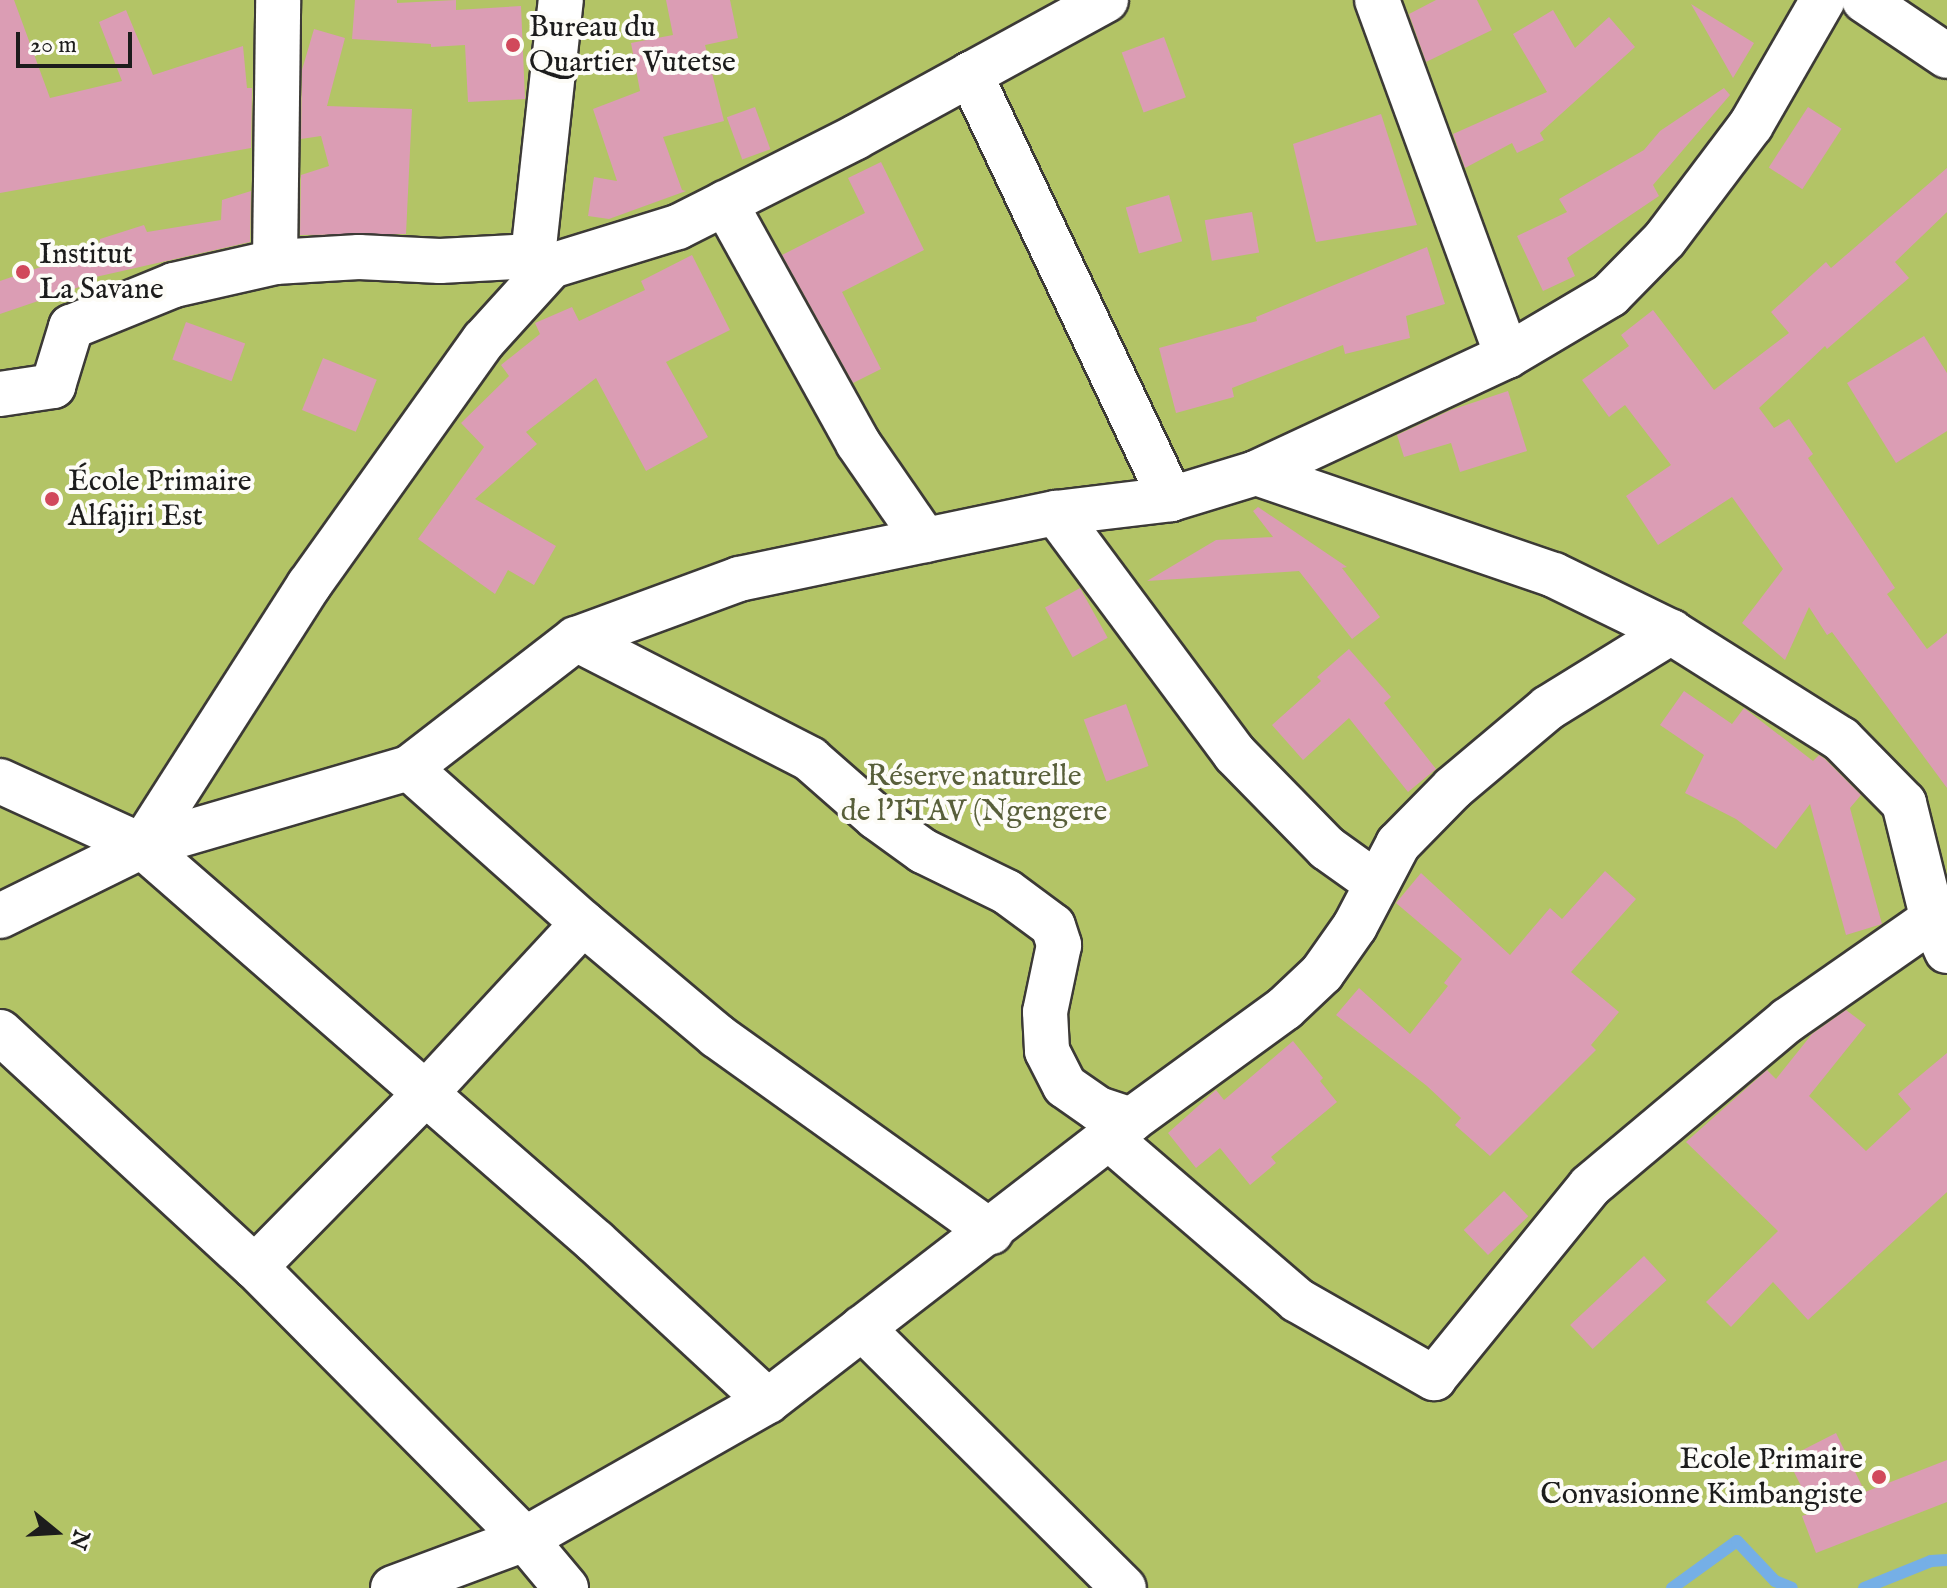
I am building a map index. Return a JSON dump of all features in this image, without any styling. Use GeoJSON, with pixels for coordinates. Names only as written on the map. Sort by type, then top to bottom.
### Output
{"type":"FeatureCollection","features":[{"type":"Feature","properties":{"kind":"street"},"geometry":{"type":"LineString","coordinates":[[275,262],[278,0]]}},
{"type":"Feature","properties":{"kind":"street"},"geometry":{"type":"LineString","coordinates":[[142,846],[317,573],[542,261],[561,0]]}},
{"type":"Feature","properties":{"kind":"street"},"geometry":{"type":"LineString","coordinates":[[0,394],[53,386],[71,327],[174,285],[275,262],[359,257],[542,261],[678,227],[1106,0]]}},
{"type":"Feature","properties":{"kind":"street"},"geometry":{"type":"LineString","coordinates":[[1377,0],[1507,356]]}},
{"type":"Feature","properties":{"kind":"street"},"geometry":{"type":"LineString","coordinates":[[0,916],[142,846],[409,768],[576,639],[739,579],[1056,513],[1171,499],[1256,473],[1507,356],[1610,295],[1665,239],[1751,125],[1823,0]]}},
{"type":"Feature","properties":{"kind":"street"},"geometry":{"type":"LineString","coordinates":[[1864,0],[1947,56]]}},
{"type":"Feature","properties":{"kind":"street"},"geometry":{"type":"LineString","coordinates":[[970,74],[1171,499]]}},
{"type":"Feature","properties":{"kind":"street"},"geometry":{"type":"LineString","coordinates":[[725,203],[858,443],[925,540]]}},
{"type":"Feature","properties":{"kind":"street"},"geometry":{"type":"LineString","coordinates":[[576,639],[810,759],[876,817],[923,851],[1007,892],[1053,926],[1059,945],[1045,1012],[1047,1051],[1065,1086],[1098,1109],[1297,1300],[1434,1378],[1590,1186],[1788,1020],[1942,927],[1904,803],[1841,739],[1671,632],[1554,575],[1256,473]]}},
{"type":"Feature","properties":{"kind":"street"},"geometry":{"type":"LineString","coordinates":[[1056,513],[1235,754],[1327,848],[1376,883]]}},
{"type":"Feature","properties":{"kind":"street"},"geometry":{"type":"LineString","coordinates":[[393,1588],[525,1539],[768,1401],[1120,1130],[1285,1008],[1322,973],[1355,926],[1398,844],[1453,788],[1548,708],[1671,632]]}},
{"type":"Feature","properties":{"kind":"street"},"geometry":{"type":"LineString","coordinates":[[409,768],[583,923],[717,1036],[991,1232]]}},
{"type":"Feature","properties":{"kind":"street"},"geometry":{"type":"LineString","coordinates":[[0,781],[142,846],[596,1242],[768,1401]]}},
{"type":"Feature","properties":{"kind":"street"},"geometry":{"type":"LineString","coordinates":[[255,1267],[424,1095],[583,923]]}},
{"type":"Feature","properties":{"kind":"street"},"geometry":{"type":"LineString","coordinates":[[0,1032],[255,1267],[525,1539],[566,1588]]}},
{"type":"Feature","properties":{"kind":"street"},"geometry":{"type":"LineString","coordinates":[[862,1328],[1124,1588]]}},
{"type":"Feature","properties":{"kind":"green space","name":"Réserve naturelle de l'ITAV (Ngengere"},"geometry":{"type":"Polygon","coordinates":[[[0,0],[1947,0],[1947,1588],[0,1588],[0,0]]]}},
{"type":"Feature","properties":{"kind":"building"},"geometry":{"type":"Polygon","coordinates":[[[0,0],[14,0],[50,98],[122,81],[99,22],[126,10],[153,75],[243,46],[247,88],[252,88],[251,148],[0,193],[0,0]]]}},
{"type":"Feature","properties":{"kind":"building"},"geometry":{"type":"Polygon","coordinates":[[[355,0],[397,0],[397,3],[456,0],[456,10],[521,6],[525,99],[468,102],[465,45],[431,47],[431,44],[352,39],[355,0]]]}},
{"type":"Feature","properties":{"kind":"building"},"geometry":{"type":"Polygon","coordinates":[[[666,0],[730,0],[738,38],[705,45],[724,121],[663,137],[682,190],[686,191],[609,219],[588,216],[594,177],[617,181],[593,109],[640,91],[631,43],[673,35],[666,0]]]}},
{"type":"Feature","properties":{"kind":"building"},"geometry":{"type":"Polygon","coordinates":[[[1436,0],[1477,0],[1492,30],[1426,62],[1409,14],[1436,0]]]}},
{"type":"Feature","properties":{"kind":"building"},"geometry":{"type":"Polygon","coordinates":[[[1691,4],[1754,43],[1733,78],[1691,4]]]}},
{"type":"Feature","properties":{"kind":"building"},"geometry":{"type":"Polygon","coordinates":[[[1553,10],[1575,48],[1609,17],[1635,47],[1540,133],[1544,140],[1517,153],[1512,143],[1465,168],[1453,134],[1547,92],[1513,34],[1553,10]]]}},
{"type":"Feature","properties":{"kind":"building"},"geometry":{"type":"Polygon","coordinates":[[[314,29],[345,38],[327,106],[412,109],[406,234],[300,235],[301,175],[329,166],[321,136],[301,139],[302,70],[314,29]]]}},
{"type":"Feature","properties":{"kind":"building"},"geometry":{"type":"Polygon","coordinates":[[[1164,37],[1186,97],[1144,113],[1122,52],[1164,37]]]}},
{"type":"Feature","properties":{"kind":"building"},"geometry":{"type":"Polygon","coordinates":[[[1724,88],[1730,95],[1653,185],[1659,196],[1567,258],[1575,276],[1543,291],[1517,236],[1567,212],[1559,199],[1644,150],[1660,131],[1724,88]]]}},
{"type":"Feature","properties":{"kind":"building"},"geometry":{"type":"Polygon","coordinates":[[[755,107],[770,149],[742,160],[727,117],[755,107]]]}},
{"type":"Feature","properties":{"kind":"building"},"geometry":{"type":"Polygon","coordinates":[[[1808,107],[1842,129],[1802,189],[1769,167],[1808,107]]]}},
{"type":"Feature","properties":{"kind":"building"},"geometry":{"type":"Polygon","coordinates":[[[1381,114],[1417,225],[1316,242],[1293,144],[1381,114]]]}},
{"type":"Feature","properties":{"kind":"building"},"geometry":{"type":"Polygon","coordinates":[[[881,162],[924,250],[842,292],[881,369],[853,383],[782,255],[865,213],[848,178],[881,162]]]}},
{"type":"Feature","properties":{"kind":"building"},"geometry":{"type":"Polygon","coordinates":[[[1947,168],[1947,212],[1895,262],[1909,278],[1827,349],[1825,346],[1759,408],[1774,428],[1789,419],[1813,454],[1808,458],[1895,588],[1887,594],[1927,649],[1947,633],[1947,788],[1832,632],[1827,635],[1809,607],[1785,660],[1742,623],[1783,569],[1732,497],[1658,545],[1626,496],[1671,465],[1625,405],[1609,417],[1582,380],[1629,346],[1621,335],[1653,310],[1714,390],[1789,333],[1771,312],[1826,262],[1831,268],[1947,168]]]}},
{"type":"Feature","properties":{"kind":"building"},"geometry":{"type":"Polygon","coordinates":[[[251,191],[250,242],[78,281],[88,284],[0,314],[0,281],[99,247],[100,239],[144,225],[147,232],[221,220],[222,200],[251,191]]]}},
{"type":"Feature","properties":{"kind":"building"},"geometry":{"type":"Polygon","coordinates":[[[1169,195],[1182,241],[1139,254],[1126,207],[1169,195]]]}},
{"type":"Feature","properties":{"kind":"building"},"geometry":{"type":"Polygon","coordinates":[[[1252,212],[1259,252],[1212,261],[1205,220],[1252,212]]]}},
{"type":"Feature","properties":{"kind":"building"},"geometry":{"type":"Polygon","coordinates":[[[1427,247],[1445,304],[1406,316],[1410,338],[1345,354],[1343,345],[1232,388],[1234,397],[1176,413],[1159,348],[1257,321],[1256,317],[1427,247]]]}},
{"type":"Feature","properties":{"kind":"building"},"geometry":{"type":"Polygon","coordinates":[[[692,255],[730,330],[666,362],[708,437],[646,471],[596,378],[526,432],[537,444],[475,499],[556,546],[534,585],[508,570],[495,594],[418,539],[484,447],[461,423],[509,376],[501,365],[540,334],[535,323],[572,307],[579,321],[645,290],[641,281],[692,255]]]}},
{"type":"Feature","properties":{"kind":"building"},"geometry":{"type":"Polygon","coordinates":[[[186,322],[245,344],[232,381],[172,360],[186,322]]]}},
{"type":"Feature","properties":{"kind":"building"},"geometry":{"type":"Polygon","coordinates":[[[1924,336],[1947,373],[1947,431],[1896,463],[1847,383],[1924,336]]]}},
{"type":"Feature","properties":{"kind":"building"},"geometry":{"type":"Polygon","coordinates":[[[323,358],[377,380],[356,432],[302,410],[323,358]]]}},
{"type":"Feature","properties":{"kind":"building"},"geometry":{"type":"Polygon","coordinates":[[[1508,391],[1527,451],[1460,472],[1451,443],[1404,457],[1397,435],[1451,410],[1508,391]]]}},
{"type":"Feature","properties":{"kind":"building"},"geometry":{"type":"Polygon","coordinates":[[[1258,507],[1347,567],[1342,568],[1380,617],[1352,639],[1299,571],[1147,581],[1216,540],[1273,537],[1253,511],[1258,507]]]}},
{"type":"Feature","properties":{"kind":"building"},"geometry":{"type":"Polygon","coordinates":[[[1080,588],[1108,638],[1073,657],[1045,607],[1080,588]]]}},
{"type":"Feature","properties":{"kind":"building"},"geometry":{"type":"Polygon","coordinates":[[[1349,649],[1391,697],[1384,703],[1436,769],[1408,792],[1349,718],[1303,760],[1272,725],[1321,681],[1317,677],[1349,649]]]}},
{"type":"Feature","properties":{"kind":"building"},"geometry":{"type":"Polygon","coordinates":[[[1684,691],[1732,724],[1744,708],[1813,761],[1819,755],[1825,759],[1861,795],[1850,808],[1882,924],[1846,935],[1810,804],[1776,849],[1736,819],[1685,793],[1704,755],[1660,725],[1684,691]]]}},
{"type":"Feature","properties":{"kind":"building"},"geometry":{"type":"Polygon","coordinates":[[[1126,704],[1149,766],[1106,781],[1084,719],[1126,704]]]}},
{"type":"Feature","properties":{"kind":"building"},"geometry":{"type":"Polygon","coordinates":[[[1605,871],[1636,899],[1571,972],[1619,1012],[1591,1045],[1596,1050],[1490,1156],[1455,1125],[1461,1118],[1427,1086],[1336,1015],[1359,988],[1410,1034],[1448,986],[1444,983],[1462,959],[1396,903],[1421,873],[1510,955],[1550,908],[1562,919],[1605,871]]]}},
{"type":"Feature","properties":{"kind":"building"},"geometry":{"type":"Polygon","coordinates":[[[1846,1010],[1866,1025],[1809,1096],[1866,1151],[1911,1109],[1898,1094],[1947,1053],[1947,1192],[1808,1320],[1773,1282],[1731,1327],[1706,1302],[1778,1231],[1686,1142],[1767,1070],[1776,1079],[1812,1034],[1846,1010]]]}},
{"type":"Feature","properties":{"kind":"building"},"geometry":{"type":"Polygon","coordinates":[[[1293,1041],[1323,1078],[1320,1081],[1337,1102],[1271,1157],[1276,1163],[1250,1185],[1220,1148],[1196,1168],[1168,1133],[1216,1090],[1224,1100],[1293,1041]]]}},
{"type":"Feature","properties":{"kind":"building"},"geometry":{"type":"Polygon","coordinates":[[[1504,1191],[1528,1216],[1488,1255],[1464,1230],[1504,1191]]]}},
{"type":"Feature","properties":{"kind":"building"},"geometry":{"type":"Polygon","coordinates":[[[1644,1256],[1667,1280],[1593,1349],[1570,1325],[1644,1256]]]}},
{"type":"Feature","properties":{"kind":"building"},"geometry":{"type":"Polygon","coordinates":[[[1836,1433],[1865,1492],[1947,1460],[1947,1502],[1816,1553],[1802,1516],[1814,1512],[1787,1458],[1836,1433]]]}},
{"type":"Feature","properties":{"kind":"waterway"},"geometry":{"type":"LineString","coordinates":[[1672,1588],[1737,1541],[1775,1581],[1792,1588]]}},
{"type":"Feature","properties":{"kind":"waterway"},"geometry":{"type":"LineString","coordinates":[[1864,1588],[1931,1561],[1947,1560]]}},
{"type":"Feature","properties":{"kind":"place","name":"Bureau du Quartier Vutetse"},"geometry":{"type":"Point","coordinates":[513,45]}},
{"type":"Feature","properties":{"kind":"place","name":"Institut La Savane"},"geometry":{"type":"Point","coordinates":[23,272]}},
{"type":"Feature","properties":{"kind":"place","name":"École Primaire Alfajiri Est"},"geometry":{"type":"Point","coordinates":[52,499]}},
{"type":"Feature","properties":{"kind":"place","name":"Ecole Primaire Convasionne Kimbangiste"},"geometry":{"type":"Point","coordinates":[1879,1477]}}]}
